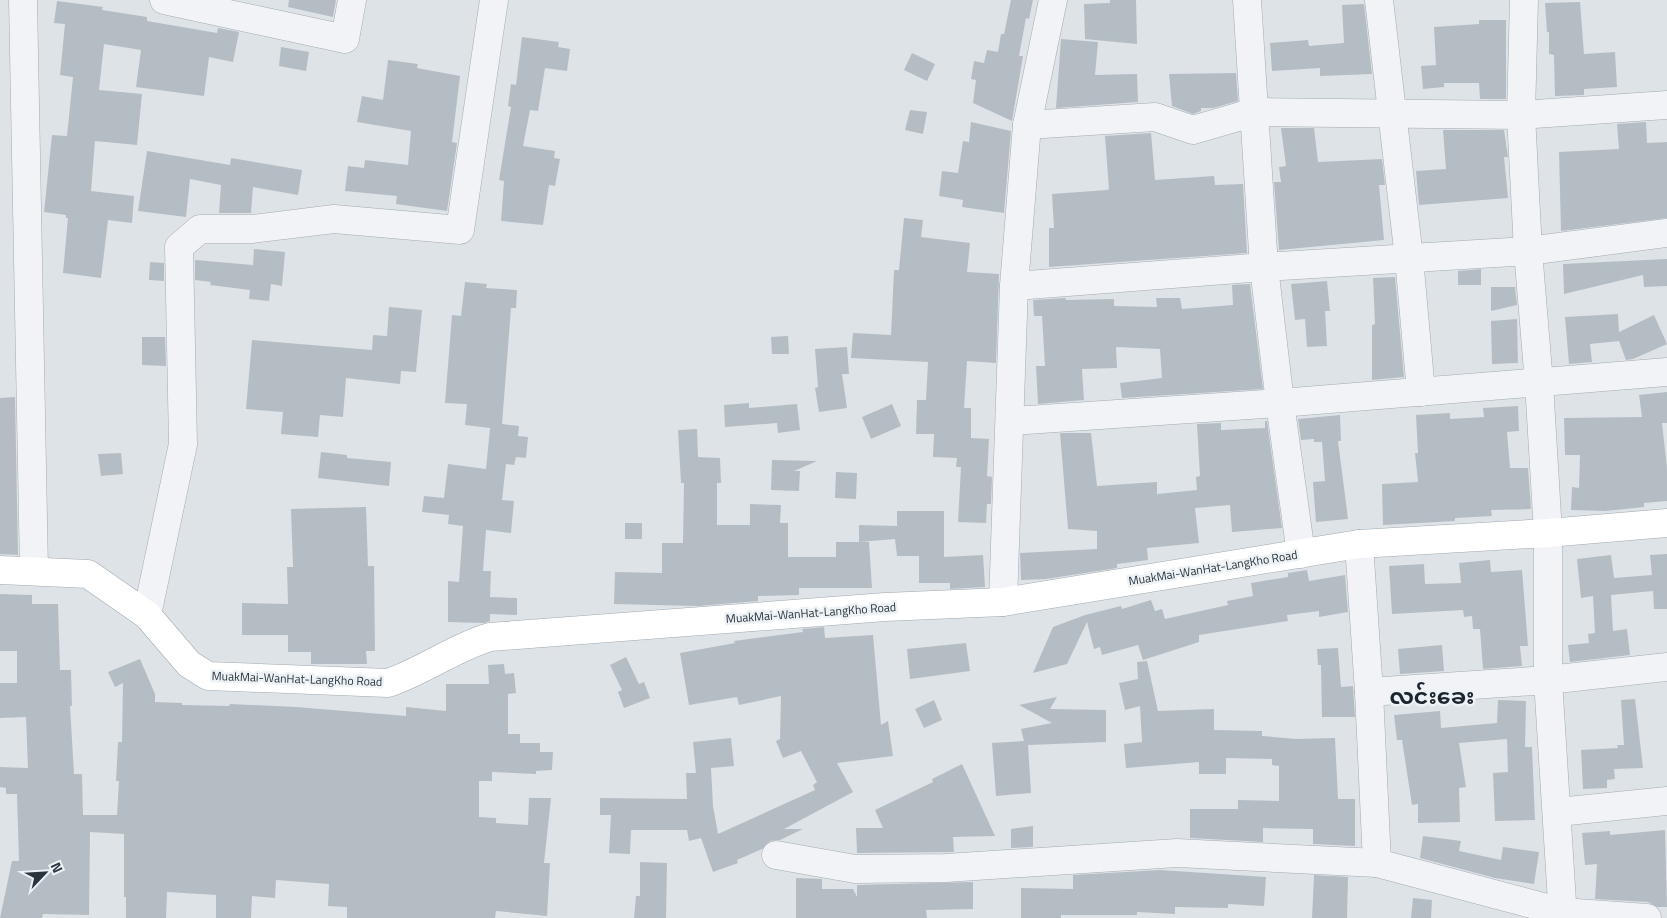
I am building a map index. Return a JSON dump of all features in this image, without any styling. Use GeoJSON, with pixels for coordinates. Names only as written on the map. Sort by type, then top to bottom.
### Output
{"type":"FeatureCollection","features":[{"type":"Feature","properties":{"kind":"main road","name":"MuakMai-WanHat-LangKho Road"},"geometry":{"type":"LineString","coordinates":[[0,570],[34,570],[88,574],[147,614],[189,664],[208,676],[388,683],[412,675],[467,644],[490,637],[885,607],[1003,602],[1359,544],[1548,533],[1667,523]]}},
{"type":"Feature","properties":{"kind":"street"},"geometry":{"type":"LineString","coordinates":[[23,0],[34,570]]}},
{"type":"Feature","properties":{"kind":"street"},"geometry":{"type":"LineString","coordinates":[[164,0],[345,38],[352,0]]}},
{"type":"Feature","properties":{"kind":"street"},"geometry":{"type":"LineString","coordinates":[[147,614],[182,444],[179,248],[200,229],[252,228],[334,219],[460,230],[494,0]]}},
{"type":"Feature","properties":{"kind":"street"},"geometry":{"type":"LineString","coordinates":[[1003,602],[1011,421],[1014,286],[1027,125],[1053,0]]}},
{"type":"Feature","properties":{"kind":"street"},"geometry":{"type":"LineString","coordinates":[[1247,0],[1264,267],[1280,404],[1301,554]]}},
{"type":"Feature","properties":{"kind":"street"},"geometry":{"type":"LineString","coordinates":[[1379,0],[1409,258],[1421,392]]}},
{"type":"Feature","properties":{"kind":"street"},"geometry":{"type":"LineString","coordinates":[[1524,0],[1521,115],[1528,251],[1539,383],[1548,533],[1548,680],[1558,812],[1562,915]]}},
{"type":"Feature","properties":{"kind":"street"},"geometry":{"type":"LineString","coordinates":[[1027,125],[1155,118],[1193,130],[1255,112],[1521,115],[1667,105]]}},
{"type":"Feature","properties":{"kind":"street"},"geometry":{"type":"LineString","coordinates":[[1014,286],[1264,267],[1528,251],[1667,233]]}},
{"type":"Feature","properties":{"kind":"street"},"geometry":{"type":"LineString","coordinates":[[1011,421],[1280,404],[1667,372]]}},
{"type":"Feature","properties":{"kind":"street"},"geometry":{"type":"LineString","coordinates":[[1359,544],[1369,692],[1377,862]]}},
{"type":"Feature","properties":{"kind":"street"},"geometry":{"type":"LineString","coordinates":[[1369,692],[1548,680],[1667,667]]}},
{"type":"Feature","properties":{"kind":"street"},"geometry":{"type":"LineString","coordinates":[[1558,812],[1667,801]]}},
{"type":"Feature","properties":{"kind":"street"},"geometry":{"type":"LineString","coordinates":[[776,855],[855,870],[946,868],[1177,853],[1377,862],[1562,915],[1647,918]]}},
{"type":"Feature","properties":{"kind":"building"},"geometry":{"type":"Polygon","coordinates":[[[289,0],[336,0],[333,17],[288,7],[289,0]]]}},
{"type":"Feature","properties":{"kind":"building"},"geometry":{"type":"Polygon","coordinates":[[[1011,0],[1033,0],[1029,19],[1026,18],[1019,56],[1023,56],[1012,121],[973,103],[976,80],[971,79],[974,61],[984,63],[987,50],[998,52],[1011,0]]]}},
{"type":"Feature","properties":{"kind":"building"},"geometry":{"type":"Polygon","coordinates":[[[1110,0],[1136,0],[1137,44],[1085,39],[1084,4],[1110,3],[1110,0]]]}},
{"type":"Feature","properties":{"kind":"building"},"geometry":{"type":"Polygon","coordinates":[[[57,1],[103,7],[102,10],[147,17],[147,21],[217,33],[218,28],[239,32],[233,62],[209,57],[204,96],[136,87],[141,50],[104,44],[99,90],[142,94],[137,145],[95,141],[91,191],[134,196],[132,223],[108,220],[101,278],[63,273],[68,218],[66,218],[66,215],[44,212],[52,135],[67,136],[73,77],[60,75],[65,24],[54,23],[57,1]]]}},
{"type":"Feature","properties":{"kind":"building"},"geometry":{"type":"Polygon","coordinates":[[[1580,2],[1584,54],[1615,52],[1617,87],[1584,89],[1584,95],[1555,96],[1554,55],[1549,54],[1549,32],[1547,32],[1545,3],[1580,2]]]}},
{"type":"Feature","properties":{"kind":"building"},"geometry":{"type":"Polygon","coordinates":[[[1364,4],[1372,74],[1320,76],[1320,68],[1272,71],[1270,43],[1308,40],[1309,46],[1344,43],[1342,5],[1364,4]]]}},
{"type":"Feature","properties":{"kind":"building"},"geometry":{"type":"Polygon","coordinates":[[[1479,20],[1506,20],[1506,99],[1480,99],[1479,83],[1444,83],[1444,87],[1423,89],[1421,66],[1436,65],[1434,27],[1479,24],[1479,20]]]}},
{"type":"Feature","properties":{"kind":"building"},"geometry":{"type":"Polygon","coordinates":[[[522,37],[559,42],[558,47],[570,49],[567,71],[545,68],[538,111],[530,110],[523,146],[555,151],[554,158],[560,159],[555,186],[549,185],[543,225],[501,221],[504,181],[499,180],[511,107],[508,106],[511,84],[516,85],[522,37]]]}},
{"type":"Feature","properties":{"kind":"building"},"geometry":{"type":"Polygon","coordinates":[[[1061,39],[1098,42],[1095,75],[1137,74],[1138,102],[1056,108],[1061,39]]]}},
{"type":"Feature","properties":{"kind":"building"},"geometry":{"type":"Polygon","coordinates":[[[281,47],[309,52],[306,71],[279,66],[281,47]]]}},
{"type":"Feature","properties":{"kind":"building"},"geometry":{"type":"Polygon","coordinates":[[[912,53],[935,64],[927,81],[904,70],[912,53]]]}},
{"type":"Feature","properties":{"kind":"building"},"geometry":{"type":"Polygon","coordinates":[[[388,60],[418,64],[417,68],[460,76],[452,142],[457,143],[447,211],[396,204],[397,196],[345,191],[348,166],[364,168],[365,160],[408,165],[411,131],[357,122],[362,96],[383,100],[388,60]]]}},
{"type":"Feature","properties":{"kind":"building"},"geometry":{"type":"Polygon","coordinates":[[[1236,73],[1238,101],[1213,108],[1201,108],[1201,111],[1193,114],[1172,106],[1169,74],[1236,73]]]}},
{"type":"Feature","properties":{"kind":"building"},"geometry":{"type":"Polygon","coordinates":[[[910,110],[927,112],[923,134],[905,130],[910,110]]]}},
{"type":"Feature","properties":{"kind":"building"},"geometry":{"type":"Polygon","coordinates":[[[971,122],[1011,131],[1004,213],[962,207],[963,200],[939,196],[942,171],[958,173],[963,141],[969,142],[971,122]]]}},
{"type":"Feature","properties":{"kind":"building"},"geometry":{"type":"Polygon","coordinates":[[[1646,122],[1647,143],[1667,142],[1667,218],[1561,231],[1559,152],[1619,149],[1617,124],[1646,122]]]}},
{"type":"Feature","properties":{"kind":"building"},"geometry":{"type":"Polygon","coordinates":[[[1281,128],[1314,128],[1318,162],[1382,159],[1385,185],[1379,185],[1384,240],[1279,250],[1274,182],[1281,182],[1279,167],[1286,166],[1281,128]]]}},
{"type":"Feature","properties":{"kind":"building"},"geometry":{"type":"Polygon","coordinates":[[[1443,130],[1504,130],[1508,157],[1504,157],[1508,198],[1419,205],[1416,171],[1446,169],[1443,130]]]}},
{"type":"Feature","properties":{"kind":"building"},"geometry":{"type":"Polygon","coordinates":[[[1151,133],[1155,180],[1214,176],[1215,185],[1243,184],[1247,253],[1049,267],[1049,228],[1054,228],[1052,194],[1109,189],[1105,136],[1151,133]]]}},
{"type":"Feature","properties":{"kind":"building"},"geometry":{"type":"Polygon","coordinates":[[[147,151],[230,165],[231,158],[302,170],[298,195],[253,187],[251,213],[219,213],[221,185],[190,179],[186,217],[138,211],[147,151]]]}},
{"type":"Feature","properties":{"kind":"building"},"geometry":{"type":"Polygon","coordinates":[[[904,218],[923,220],[921,237],[970,243],[967,272],[999,274],[996,363],[967,361],[964,408],[971,408],[971,438],[989,439],[987,476],[992,477],[991,504],[987,504],[986,523],[958,522],[961,467],[956,467],[957,458],[933,457],[934,434],[916,434],[917,400],[926,400],[928,362],[851,358],[853,333],[891,335],[894,270],[899,270],[904,218]]]}},
{"type":"Feature","properties":{"kind":"building"},"geometry":{"type":"Polygon","coordinates":[[[254,249],[285,252],[282,286],[271,284],[269,301],[249,299],[250,290],[210,285],[211,282],[195,280],[195,260],[253,265],[254,249]]]}},
{"type":"Feature","properties":{"kind":"building"},"geometry":{"type":"Polygon","coordinates":[[[1667,259],[1667,286],[1644,287],[1643,275],[1564,294],[1563,264],[1667,259]]]}},
{"type":"Feature","properties":{"kind":"building"},"geometry":{"type":"Polygon","coordinates":[[[150,262],[164,263],[164,281],[149,280],[150,262]]]}},
{"type":"Feature","properties":{"kind":"building"},"geometry":{"type":"Polygon","coordinates":[[[1481,269],[1481,285],[1458,285],[1458,271],[1481,269]]]}},
{"type":"Feature","properties":{"kind":"building"},"geometry":{"type":"Polygon","coordinates":[[[1395,277],[1404,377],[1372,380],[1372,325],[1375,324],[1373,278],[1395,277]]]}},
{"type":"Feature","properties":{"kind":"building"},"geometry":{"type":"Polygon","coordinates":[[[1327,281],[1330,311],[1325,311],[1327,346],[1307,347],[1305,319],[1295,320],[1291,284],[1327,281]]]}},
{"type":"Feature","properties":{"kind":"building"},"geometry":{"type":"Polygon","coordinates":[[[465,282],[487,284],[486,288],[517,290],[516,308],[511,308],[502,424],[519,426],[518,436],[528,437],[526,458],[516,457],[514,465],[506,464],[502,500],[514,501],[511,533],[486,530],[483,571],[491,571],[490,597],[517,598],[517,615],[490,614],[490,621],[484,623],[448,622],[448,581],[459,582],[463,526],[448,524],[449,515],[422,512],[424,496],[444,498],[448,464],[486,469],[490,428],[465,425],[467,404],[445,403],[452,315],[461,316],[465,282]]]}},
{"type":"Feature","properties":{"kind":"building"},"geometry":{"type":"Polygon","coordinates":[[[1250,284],[1263,389],[1122,398],[1120,383],[1162,378],[1160,349],[1116,347],[1117,368],[1082,369],[1084,400],[1038,404],[1036,366],[1045,366],[1042,316],[1034,316],[1033,300],[1065,298],[1066,300],[1114,299],[1114,306],[1157,307],[1156,298],[1180,298],[1182,309],[1233,305],[1232,285],[1250,284]]]}},
{"type":"Feature","properties":{"kind":"building"},"geometry":{"type":"Polygon","coordinates":[[[1491,287],[1515,287],[1517,305],[1491,311],[1491,287]]]}},
{"type":"Feature","properties":{"kind":"building"},"geometry":{"type":"Polygon","coordinates":[[[389,307],[422,310],[416,372],[401,371],[400,384],[346,378],[343,417],[320,415],[318,437],[281,434],[283,412],[246,409],[252,340],[372,350],[373,335],[387,336],[389,307]]]}},
{"type":"Feature","properties":{"kind":"building"},"geometry":{"type":"Polygon","coordinates":[[[1618,314],[1619,332],[1654,315],[1667,344],[1633,359],[1626,360],[1619,341],[1590,344],[1592,362],[1569,364],[1565,317],[1618,314]]]}},
{"type":"Feature","properties":{"kind":"building"},"geometry":{"type":"Polygon","coordinates":[[[1517,319],[1518,363],[1492,364],[1491,321],[1517,319]]]}},
{"type":"Feature","properties":{"kind":"building"},"geometry":{"type":"Polygon","coordinates":[[[788,336],[789,354],[772,354],[771,337],[788,336]]]}},
{"type":"Feature","properties":{"kind":"building"},"geometry":{"type":"Polygon","coordinates":[[[142,337],[165,337],[166,366],[142,365],[142,337]]]}},
{"type":"Feature","properties":{"kind":"building"},"geometry":{"type":"Polygon","coordinates":[[[847,347],[849,374],[842,374],[847,408],[819,412],[815,388],[818,387],[815,349],[847,347]]]}},
{"type":"Feature","properties":{"kind":"building"},"geometry":{"type":"Polygon","coordinates":[[[1667,392],[1667,423],[1662,423],[1667,468],[1667,501],[1644,503],[1644,507],[1605,511],[1571,510],[1572,487],[1579,488],[1580,455],[1565,455],[1564,418],[1642,417],[1639,395],[1667,392]]]}},
{"type":"Feature","properties":{"kind":"building"},"geometry":{"type":"Polygon","coordinates":[[[15,397],[18,555],[0,554],[0,398],[15,397]]]}},
{"type":"Feature","properties":{"kind":"building"},"geometry":{"type":"Polygon","coordinates":[[[749,403],[749,408],[797,404],[800,430],[778,433],[777,423],[725,427],[724,405],[749,403]]]}},
{"type":"Feature","properties":{"kind":"building"},"geometry":{"type":"Polygon","coordinates":[[[892,404],[901,426],[871,439],[862,417],[892,404]]]}},
{"type":"Feature","properties":{"kind":"building"},"geometry":{"type":"Polygon","coordinates":[[[1518,406],[1519,431],[1507,432],[1510,468],[1528,468],[1531,509],[1491,510],[1492,516],[1455,518],[1455,521],[1383,525],[1382,484],[1418,482],[1415,453],[1418,453],[1416,415],[1450,413],[1450,419],[1484,417],[1483,408],[1518,406]]]}},
{"type":"Feature","properties":{"kind":"building"},"geometry":{"type":"Polygon","coordinates":[[[1340,415],[1341,441],[1338,441],[1348,519],[1316,522],[1313,482],[1325,481],[1322,442],[1314,442],[1314,439],[1301,440],[1298,419],[1340,415]]]}},
{"type":"Feature","properties":{"kind":"building"},"geometry":{"type":"Polygon","coordinates":[[[1265,421],[1267,421],[1282,528],[1232,532],[1230,505],[1195,508],[1199,543],[1147,548],[1148,560],[1117,564],[1117,568],[1046,579],[1021,580],[1020,553],[1097,549],[1097,531],[1068,529],[1060,433],[1091,433],[1097,486],[1157,482],[1157,494],[1197,490],[1196,477],[1200,476],[1197,424],[1221,423],[1221,430],[1265,428],[1265,421]]]}},
{"type":"Feature","properties":{"kind":"building"},"geometry":{"type":"Polygon","coordinates":[[[697,429],[698,457],[720,458],[721,483],[717,483],[717,525],[750,525],[750,504],[781,505],[780,523],[788,523],[788,557],[836,557],[836,542],[869,542],[872,588],[799,588],[799,595],[758,596],[758,601],[698,606],[614,604],[615,572],[662,573],[662,543],[683,543],[684,483],[681,483],[678,430],[697,429]]]}},
{"type":"Feature","properties":{"kind":"building"},"geometry":{"type":"Polygon","coordinates":[[[321,452],[347,455],[347,458],[391,462],[389,486],[318,478],[321,452]]]}},
{"type":"Feature","properties":{"kind":"building"},"geometry":{"type":"Polygon","coordinates":[[[121,453],[123,474],[101,476],[98,454],[121,453]]]}},
{"type":"Feature","properties":{"kind":"building"},"geometry":{"type":"Polygon","coordinates":[[[772,460],[817,461],[794,471],[800,471],[799,491],[771,490],[772,460]]]}},
{"type":"Feature","properties":{"kind":"building"},"geometry":{"type":"Polygon","coordinates":[[[836,472],[857,473],[856,499],[835,498],[836,472]]]}},
{"type":"Feature","properties":{"kind":"building"},"geometry":{"type":"Polygon","coordinates":[[[366,507],[368,566],[374,566],[375,651],[366,651],[367,664],[311,664],[311,652],[288,652],[288,635],[242,635],[242,603],[288,604],[287,567],[293,567],[291,509],[366,507]]]}},
{"type":"Feature","properties":{"kind":"building"},"geometry":{"type":"Polygon","coordinates":[[[897,511],[944,511],[944,557],[983,555],[985,587],[950,589],[950,583],[919,583],[919,556],[897,556],[895,539],[859,542],[859,525],[897,526],[897,511]]]}},
{"type":"Feature","properties":{"kind":"building"},"geometry":{"type":"Polygon","coordinates":[[[625,523],[642,523],[642,539],[625,539],[625,523]]]}},
{"type":"Feature","properties":{"kind":"building"},"geometry":{"type":"Polygon","coordinates":[[[1667,554],[1667,609],[1654,609],[1653,591],[1611,595],[1613,631],[1627,629],[1630,655],[1570,662],[1568,645],[1589,643],[1588,634],[1595,633],[1593,596],[1581,598],[1577,559],[1611,555],[1614,578],[1652,575],[1650,555],[1667,554]]]}},
{"type":"Feature","properties":{"kind":"building"},"geometry":{"type":"Polygon","coordinates":[[[1490,560],[1491,572],[1522,570],[1528,646],[1520,646],[1522,666],[1483,669],[1480,629],[1473,629],[1472,616],[1464,617],[1463,610],[1392,614],[1389,566],[1424,564],[1425,584],[1461,583],[1459,563],[1490,560]]]}},
{"type":"Feature","properties":{"kind":"building"},"geometry":{"type":"Polygon","coordinates":[[[1307,570],[1309,581],[1345,575],[1348,612],[1319,617],[1319,611],[1287,615],[1288,621],[1199,635],[1199,642],[1143,660],[1138,645],[1102,655],[1100,647],[1094,649],[1087,622],[1067,664],[1033,673],[1053,627],[1085,615],[1121,606],[1122,609],[1151,600],[1155,611],[1162,609],[1165,619],[1228,605],[1227,601],[1253,596],[1251,583],[1288,577],[1288,573],[1307,570]]]}},
{"type":"Feature","properties":{"kind":"building"},"geometry":{"type":"Polygon","coordinates":[[[0,594],[32,595],[32,604],[58,604],[60,670],[71,670],[72,706],[70,706],[74,774],[82,774],[83,815],[117,815],[119,781],[116,781],[118,742],[122,742],[123,683],[115,687],[108,672],[140,659],[155,694],[155,702],[182,703],[182,705],[229,706],[230,704],[296,707],[406,716],[406,707],[446,711],[446,684],[489,684],[488,665],[504,664],[505,674],[514,673],[516,693],[508,694],[508,734],[520,734],[520,743],[540,743],[540,752],[553,752],[552,770],[536,771],[536,774],[492,772],[492,781],[479,781],[479,817],[496,818],[496,823],[528,825],[529,798],[551,798],[544,863],[550,863],[547,916],[496,911],[495,918],[347,918],[347,907],[328,906],[329,884],[276,880],[275,898],[252,896],[251,918],[216,918],[216,895],[167,892],[166,918],[126,918],[124,834],[90,832],[89,915],[43,914],[42,918],[0,918],[12,861],[19,861],[17,794],[6,794],[6,788],[0,787],[0,767],[28,768],[26,717],[0,718],[0,683],[17,683],[17,651],[0,651],[0,594]]]}},
{"type":"Feature","properties":{"kind":"building"},"geometry":{"type":"Polygon","coordinates":[[[824,627],[825,638],[873,635],[881,725],[888,721],[893,756],[837,763],[853,792],[784,829],[803,829],[780,840],[770,841],[762,849],[737,860],[738,863],[713,872],[701,838],[689,841],[687,830],[631,830],[630,854],[609,853],[611,815],[600,815],[600,798],[687,799],[686,773],[696,773],[693,742],[731,738],[734,766],[711,768],[713,806],[718,834],[815,790],[813,785],[817,782],[801,751],[783,758],[776,741],[780,739],[781,696],[739,705],[737,697],[689,705],[680,653],[735,643],[734,641],[803,632],[802,629],[824,627]]]}},
{"type":"Feature","properties":{"kind":"building"},"geometry":{"type":"Polygon","coordinates":[[[966,643],[970,671],[910,679],[907,649],[966,643]]]}},
{"type":"Feature","properties":{"kind":"building"},"geometry":{"type":"Polygon","coordinates":[[[1442,645],[1444,671],[1400,674],[1398,649],[1442,645]]]}},
{"type":"Feature","properties":{"kind":"building"},"geometry":{"type":"Polygon","coordinates":[[[1338,648],[1341,687],[1353,686],[1355,717],[1322,717],[1321,665],[1318,665],[1317,649],[1338,648]]]}},
{"type":"Feature","properties":{"kind":"building"},"geometry":{"type":"Polygon","coordinates":[[[626,657],[639,684],[644,682],[650,698],[624,708],[618,692],[622,690],[610,665],[626,657]]]}},
{"type":"Feature","properties":{"kind":"building"},"geometry":{"type":"Polygon","coordinates":[[[1147,661],[1158,711],[1214,709],[1214,730],[1262,731],[1262,736],[1297,739],[1335,738],[1338,799],[1355,799],[1355,846],[1313,844],[1313,829],[1263,828],[1263,842],[1190,838],[1190,809],[1238,809],[1238,800],[1279,801],[1279,766],[1272,765],[1272,759],[1226,758],[1226,774],[1199,774],[1199,762],[1126,768],[1124,744],[1142,742],[1140,706],[1125,710],[1119,683],[1138,679],[1137,662],[1147,661]]]}},
{"type":"Feature","properties":{"kind":"building"},"geometry":{"type":"Polygon","coordinates":[[[1057,697],[1050,709],[1106,710],[1106,742],[1028,745],[1031,793],[996,796],[992,743],[1024,741],[1021,729],[1052,723],[1019,705],[1057,697]]]}},
{"type":"Feature","properties":{"kind":"building"},"geometry":{"type":"Polygon","coordinates":[[[1635,699],[1643,768],[1614,769],[1615,779],[1607,780],[1607,788],[1583,789],[1581,750],[1618,748],[1617,745],[1624,745],[1621,700],[1635,699]]]}},
{"type":"Feature","properties":{"kind":"building"},"geometry":{"type":"Polygon","coordinates":[[[934,700],[942,720],[924,728],[915,709],[934,700]]]}},
{"type":"Feature","properties":{"kind":"building"},"geometry":{"type":"Polygon","coordinates":[[[1498,700],[1526,701],[1525,747],[1532,747],[1535,820],[1495,821],[1493,773],[1508,772],[1507,739],[1459,743],[1466,787],[1459,788],[1460,822],[1418,823],[1418,804],[1412,805],[1402,740],[1397,740],[1394,715],[1440,711],[1441,728],[1497,723],[1498,700]]]}},
{"type":"Feature","properties":{"kind":"building"},"geometry":{"type":"Polygon","coordinates":[[[962,764],[995,836],[953,837],[954,852],[857,853],[856,828],[883,828],[875,810],[933,782],[932,779],[962,764]]]}},
{"type":"Feature","properties":{"kind":"building"},"geometry":{"type":"Polygon","coordinates":[[[1033,826],[1033,847],[1011,848],[1011,829],[1033,826]]]}},
{"type":"Feature","properties":{"kind":"building"},"geometry":{"type":"Polygon","coordinates":[[[1665,830],[1667,907],[1657,907],[1648,902],[1595,899],[1597,864],[1585,865],[1582,833],[1610,831],[1610,835],[1665,830]]]}},
{"type":"Feature","properties":{"kind":"building"},"geometry":{"type":"Polygon","coordinates":[[[1423,836],[1461,841],[1459,851],[1501,860],[1503,847],[1539,852],[1534,884],[1495,878],[1420,858],[1423,836]]]}},
{"type":"Feature","properties":{"kind":"building"},"geometry":{"type":"Polygon","coordinates":[[[640,862],[667,863],[666,918],[634,918],[636,896],[640,896],[640,862]]]}},
{"type":"Feature","properties":{"kind":"building"},"geometry":{"type":"Polygon","coordinates":[[[1160,870],[1266,877],[1264,906],[1228,904],[1228,908],[1175,907],[1175,914],[1137,912],[1137,915],[1061,915],[1061,918],[1021,918],[1021,888],[1073,889],[1073,875],[1160,870]]]}},
{"type":"Feature","properties":{"kind":"building"},"geometry":{"type":"Polygon","coordinates":[[[1314,875],[1348,877],[1347,918],[1312,918],[1314,875]]]}},
{"type":"Feature","properties":{"kind":"building"},"geometry":{"type":"Polygon","coordinates":[[[796,878],[822,879],[822,889],[853,889],[857,897],[857,885],[973,882],[973,909],[926,910],[927,918],[796,918],[796,878]]]}},
{"type":"Feature","properties":{"kind":"building"},"geometry":{"type":"Polygon","coordinates":[[[1413,898],[1432,900],[1431,918],[1411,918],[1413,898]]]}},
{"type":"Feature","properties":{"kind":"district","name":"လင်းခေး"},"geometry":{"type":"Point","coordinates":[1432,696]}}]}
